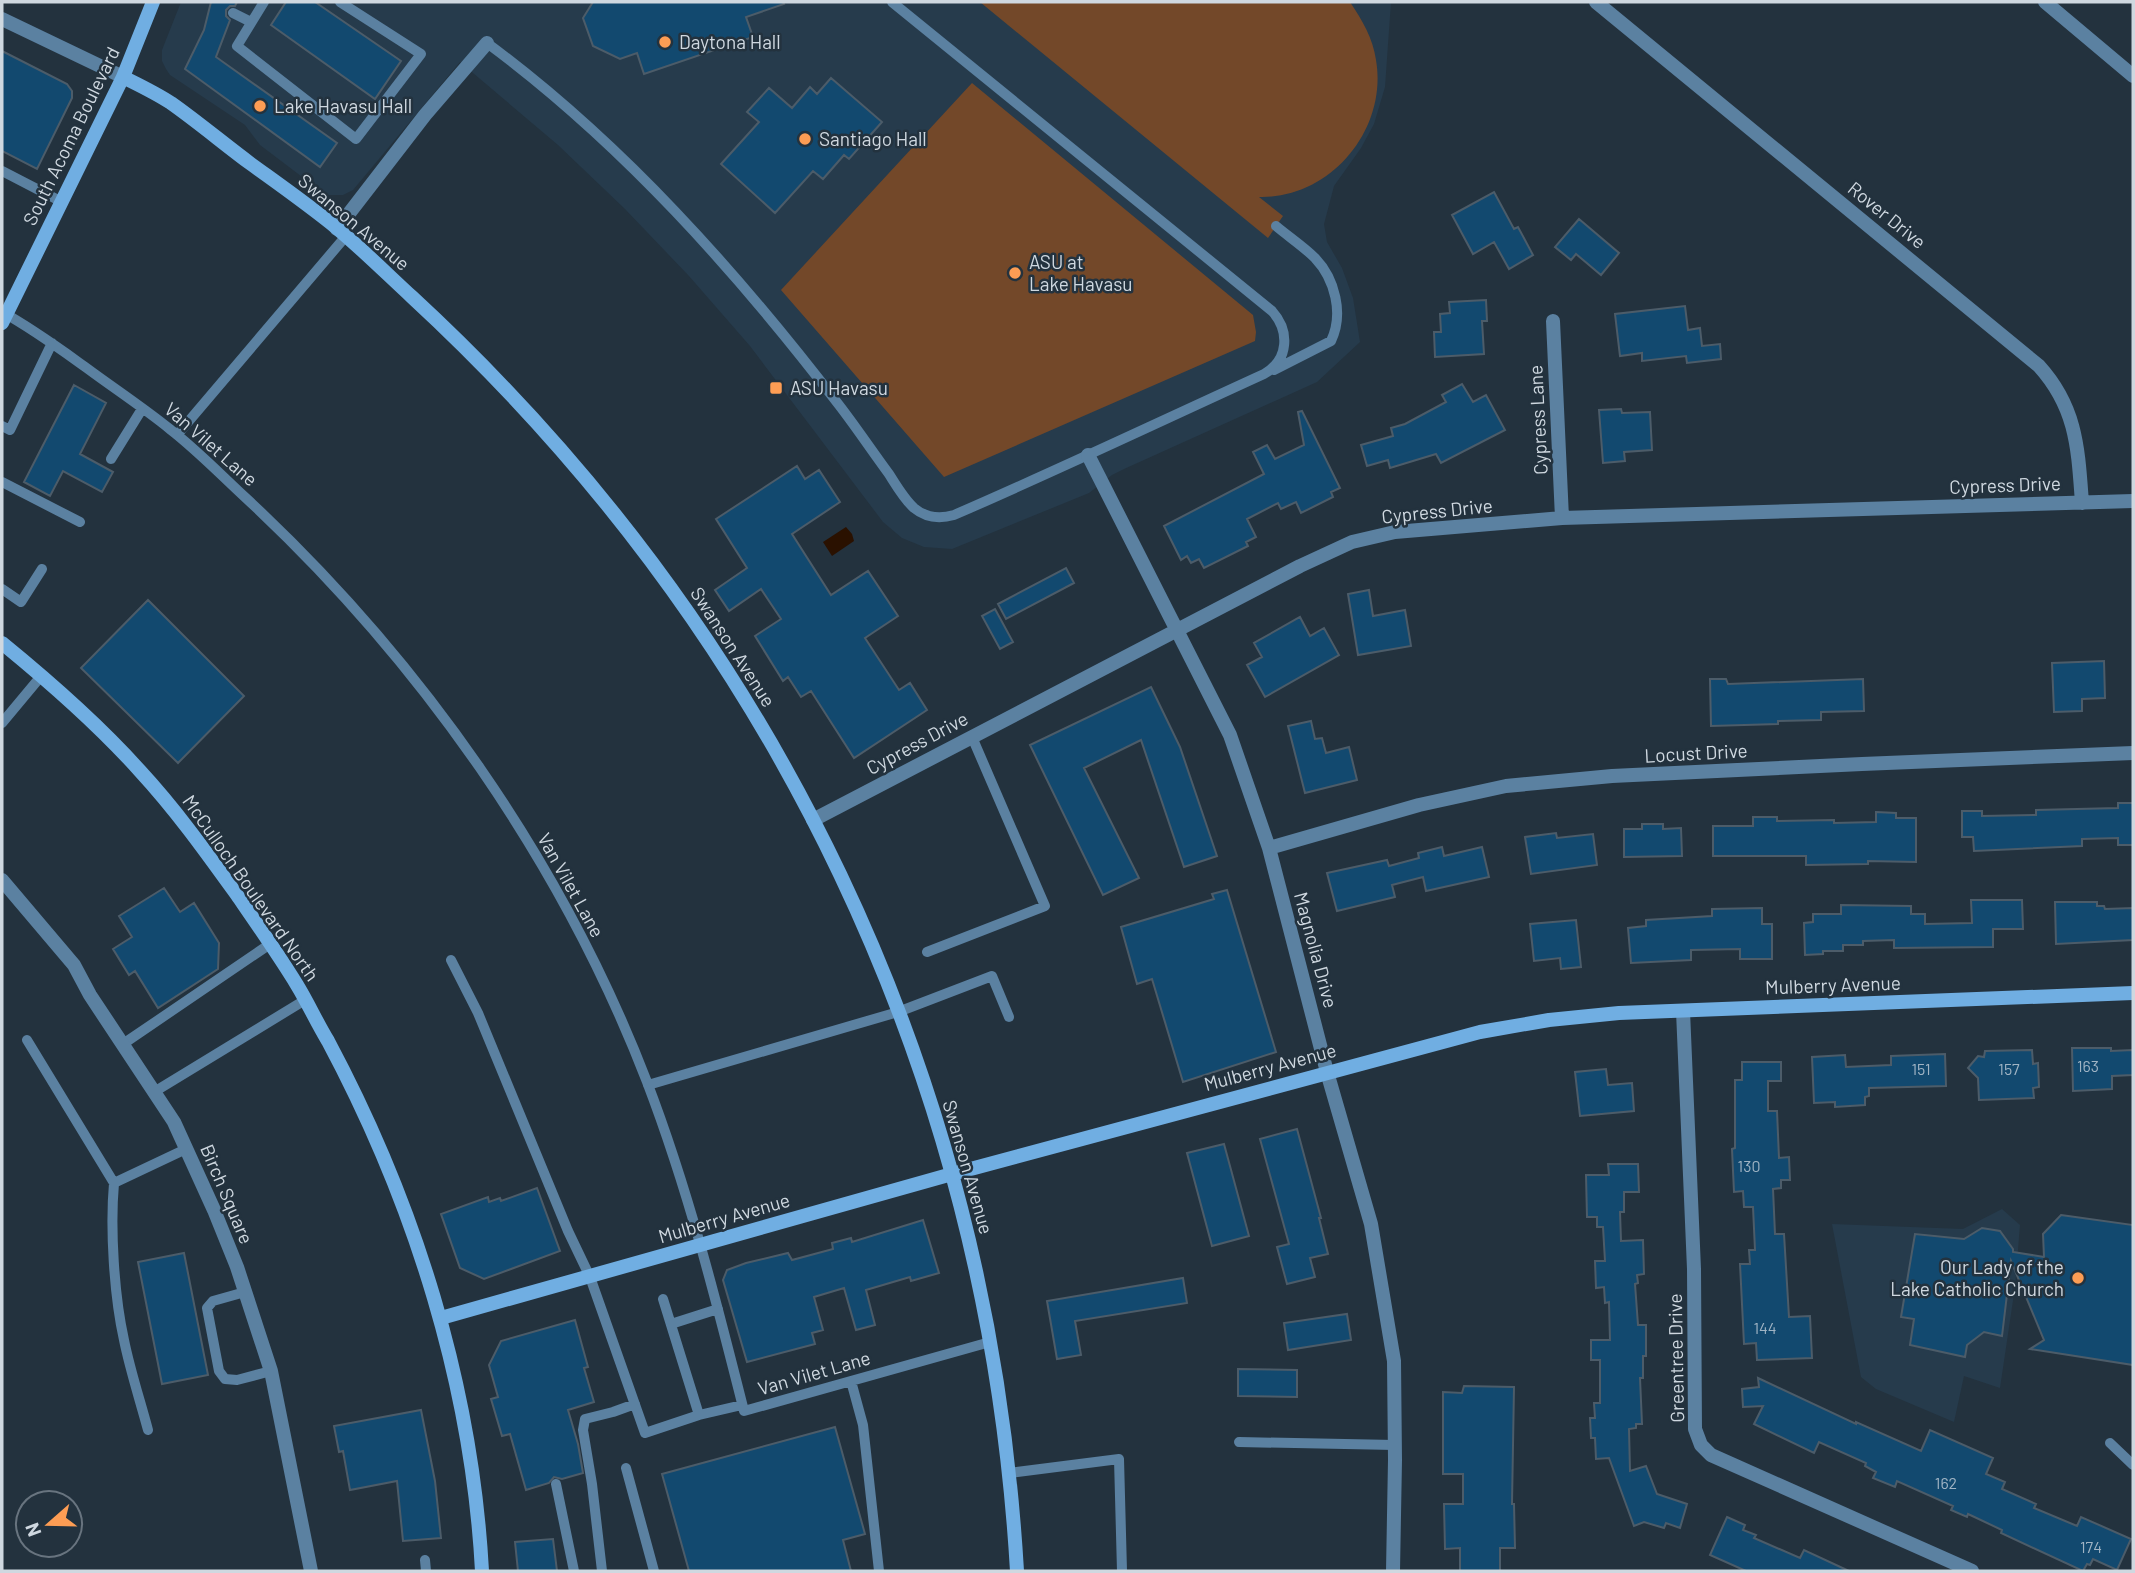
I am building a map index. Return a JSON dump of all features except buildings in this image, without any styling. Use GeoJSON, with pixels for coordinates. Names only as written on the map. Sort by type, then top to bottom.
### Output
{"type":"FeatureCollection","features":[{"type":"Feature","properties":{"kind":"street","name":"South Acoma Boulevard"},"geometry":{"type":"LineString","coordinates":[[3,316],[123,76],[153,2]]}},
{"type":"Feature","properties":{"kind":"street","name":"Rover Drive"},"geometry":{"type":"LineString","coordinates":[[1596,2],[2039,366],[2059,393],[2073,423],[2082,503]]}},
{"type":"Feature","properties":{"kind":"street"},"geometry":{"type":"LineString","coordinates":[[2049,3],[2133,76]]}},
{"type":"Feature","properties":{"kind":"street","name":"Swanson Avenue"},"geometry":{"type":"LineString","coordinates":[[2,19],[123,76],[169,102],[341,232],[456,338],[523,406],[594,488],[701,629],[752,710],[813,820],[864,928],[915,1054],[952,1174],[990,1342],[1009,1473],[1017,1571]]}},
{"type":"Feature","properties":{"kind":"street"},"geometry":{"type":"LineString","coordinates":[[341,232],[425,116],[487,44]]}},
{"type":"Feature","properties":{"kind":"street","name":"Cypress Lane"},"geometry":{"type":"LineString","coordinates":[[1553,321],[1562,518]]}},
{"type":"Feature","properties":{"kind":"street","name":"Magnolia Drive"},"geometry":{"type":"LineString","coordinates":[[1088,455],[1230,736],[1269,848],[1327,1072],[1371,1224],[1394,1361],[1393,1571]]}},
{"type":"Feature","properties":{"kind":"street","name":"Cypress Drive"},"geometry":{"type":"LineString","coordinates":[[813,820],[1300,566],[1352,542],[1395,532],[1562,518],[2133,501]]}},
{"type":"Feature","properties":{"kind":"street","name":"McCulloch Boulevard North"},"geometry":{"type":"LineString","coordinates":[[2,643],[67,697],[140,771],[194,834],[270,944],[305,1000],[347,1077],[376,1138],[441,1318],[466,1436],[479,1519],[482,1571]]}},
{"type":"Feature","properties":{"kind":"street","name":"Locust Drive"},"geometry":{"type":"LineString","coordinates":[[1269,848],[1419,805],[1506,786],[1624,776],[2133,753]]}},
{"type":"Feature","properties":{"kind":"street","name":"Birch Square"},"geometry":{"type":"LineString","coordinates":[[2,880],[74,965],[174,1122],[214,1210],[271,1371],[311,1571]]}},
{"type":"Feature","properties":{"kind":"street","name":"Mulberry Avenue"},"geometry":{"type":"LineString","coordinates":[[441,1318],[952,1174],[1494,1029],[1619,1013],[2133,993]]}},
{"type":"Feature","properties":{"kind":"street","name":"Greentree Drive"},"geometry":{"type":"LineString","coordinates":[[1683,1011],[1694,1269],[1695,1429],[1701,1445],[1711,1455],[1972,1571]]}},
{"type":"Feature","properties":{"kind":"lane"},"geometry":{"type":"LineString","coordinates":[[264,2],[237,47],[356,139],[421,54],[340,2]]}},
{"type":"Feature","properties":{"kind":"lane"},"geometry":{"type":"LineString","coordinates":[[892,2],[1272,311],[1282,324],[1285,344],[1280,359],[1265,374]]}},
{"type":"Feature","properties":{"kind":"lane"},"geometry":{"type":"LineString","coordinates":[[233,12],[251,22]]}},
{"type":"Feature","properties":{"kind":"lane"},"geometry":{"type":"LineString","coordinates":[[487,44],[523,70],[665,201],[731,272],[793,345],[908,501],[917,510],[932,517],[952,516],[1055,472],[1328,343],[1334,336],[1338,320],[1335,296],[1324,269],[1313,256],[1276,226]]}},
{"type":"Feature","properties":{"kind":"lane"},"geometry":{"type":"LineString","coordinates":[[3,172],[62,202]]}},
{"type":"Feature","properties":{"kind":"lane"},"geometry":{"type":"LineString","coordinates":[[177,435],[341,232]]}},
{"type":"Feature","properties":{"kind":"lane","name":"Van Vilet Lane"},"geometry":{"type":"LineString","coordinates":[[3,316],[30,327],[177,435],[270,520],[332,583],[387,645],[438,709],[501,800],[570,916],[616,1010],[648,1085],[701,1244],[744,1411],[990,1342]]}},
{"type":"Feature","properties":{"kind":"lane"},"geometry":{"type":"LineString","coordinates":[[2,426],[10,430],[52,343]]}},
{"type":"Feature","properties":{"kind":"lane"},"geometry":{"type":"LineString","coordinates":[[111,459],[142,409]]}},
{"type":"Feature","properties":{"kind":"lane"},"geometry":{"type":"LineString","coordinates":[[2,482],[80,522]]}},
{"type":"Feature","properties":{"kind":"lane"},"geometry":{"type":"LineString","coordinates":[[2,589],[21,602],[42,569]]}},
{"type":"Feature","properties":{"kind":"lane"},"geometry":{"type":"LineString","coordinates":[[3,718],[42,675]]}},
{"type":"Feature","properties":{"kind":"lane"},"geometry":{"type":"LineString","coordinates":[[928,952],[1045,905],[972,737]]}},
{"type":"Feature","properties":{"kind":"lane"},"geometry":{"type":"LineString","coordinates":[[123,1044],[270,944]]}},
{"type":"Feature","properties":{"kind":"lane"},"geometry":{"type":"LineString","coordinates":[[451,960],[478,1013],[560,1212],[590,1277],[645,1433],[699,1415],[742,1405]]}},
{"type":"Feature","properties":{"kind":"lane"},"geometry":{"type":"LineString","coordinates":[[648,1085],[898,1012],[992,976],[1009,1017]]}},
{"type":"Feature","properties":{"kind":"lane"},"geometry":{"type":"LineString","coordinates":[[154,1092],[305,1000]]}},
{"type":"Feature","properties":{"kind":"lane"},"geometry":{"type":"LineString","coordinates":[[27,1040],[114,1182],[113,1223],[123,1339],[148,1430]]}},
{"type":"Feature","properties":{"kind":"lane"},"geometry":{"type":"LineString","coordinates":[[114,1182],[186,1149]]}},
{"type":"Feature","properties":{"kind":"lane"},"geometry":{"type":"LineString","coordinates":[[245,1292],[214,1301],[207,1308],[219,1371],[225,1379],[237,1380],[271,1371]]}},
{"type":"Feature","properties":{"kind":"lane"},"geometry":{"type":"LineString","coordinates":[[663,1299],[699,1415]]}},
{"type":"Feature","properties":{"kind":"lane"},"geometry":{"type":"LineString","coordinates":[[671,1324],[718,1309]]}},
{"type":"Feature","properties":{"kind":"lane"},"geometry":{"type":"LineString","coordinates":[[851,1381],[863,1424],[879,1571]]}},
{"type":"Feature","properties":{"kind":"lane"},"geometry":{"type":"LineString","coordinates":[[602,1571],[583,1430],[585,1419],[635,1404]]}},
{"type":"Feature","properties":{"kind":"lane"},"geometry":{"type":"LineString","coordinates":[[1240,1442],[1395,1445]]}},
{"type":"Feature","properties":{"kind":"lane"},"geometry":{"type":"LineString","coordinates":[[2110,1443],[2133,1465]]}},
{"type":"Feature","properties":{"kind":"lane"},"geometry":{"type":"LineString","coordinates":[[1009,1473],[1119,1459],[1122,1571]]}},
{"type":"Feature","properties":{"kind":"lane"},"geometry":{"type":"LineString","coordinates":[[626,1468],[654,1571]]}},
{"type":"Feature","properties":{"kind":"lane"},"geometry":{"type":"LineString","coordinates":[[556,1484],[574,1571]]}},
{"type":"Feature","properties":{"kind":"lane"},"geometry":{"type":"LineString","coordinates":[[425,1560],[426,1571]]}},
{"type":"Feature","properties":{"kind":"shaded area","name":"ASU at Lake Havasu"},"geometry":{"type":"Polygon","coordinates":[[[181,2],[1391,2],[1385,87],[1374,124],[1334,186],[1324,224],[1327,242],[1342,268],[1353,298],[1360,342],[1317,382],[1124,469],[1089,493],[952,549],[924,547],[902,538],[883,522],[750,346],[689,276],[625,209],[558,145],[460,62],[353,190],[343,195],[326,195],[260,145],[245,125],[170,75],[162,61],[162,50],[181,2]]]}},
{"type":"Feature","properties":{"kind":"shaded area"},"geometry":{"type":"Polygon","coordinates":[[[980,2],[1350,2],[1375,52],[1377,86],[1373,111],[1363,135],[1349,155],[1330,173],[1309,186],[1285,195],[1259,197],[1283,216],[1268,238],[980,2]]]}},
{"type":"Feature","properties":{"kind":"shaded area"},"geometry":{"type":"Polygon","coordinates":[[[972,83],[1253,315],[1256,332],[1255,341],[944,477],[781,290],[972,83]]]}},
{"type":"Feature","properties":{"kind":"shaded area"},"geometry":{"type":"Polygon","coordinates":[[[846,527],[854,541],[832,556],[823,542],[846,527]]]}},
{"type":"Feature","properties":{"kind":"shaded area"},"geometry":{"type":"Polygon","coordinates":[[[2002,1209],[2020,1225],[2015,1287],[2000,1388],[1964,1376],[1954,1422],[1876,1389],[1861,1377],[1832,1224],[1963,1229],[2002,1209]]]}},
{"type":"Feature","properties":{"kind":"place","name":"Daytona Hall"},"geometry":{"type":"Point","coordinates":[665,42]}},
{"type":"Feature","properties":{"kind":"place","name":"Lake Havasu Hall"},"geometry":{"type":"Point","coordinates":[260,106]}},
{"type":"Feature","properties":{"kind":"place","name":"Santiago Hall"},"geometry":{"type":"Point","coordinates":[805,139]}},
{"type":"Feature","properties":{"kind":"place","name":"ASU at Lake Havasu"},"geometry":{"type":"Point","coordinates":[1015,273]}},
{"type":"Feature","properties":{"kind":"place","name":"ASU Havasu"},"geometry":{"type":"Point","coordinates":[776,388]}},
{"type":"Feature","properties":{"kind":"place","name":"Our Lady of the Lake Catholic Church"},"geometry":{"type":"Point","coordinates":[2078,1278]}}]}
